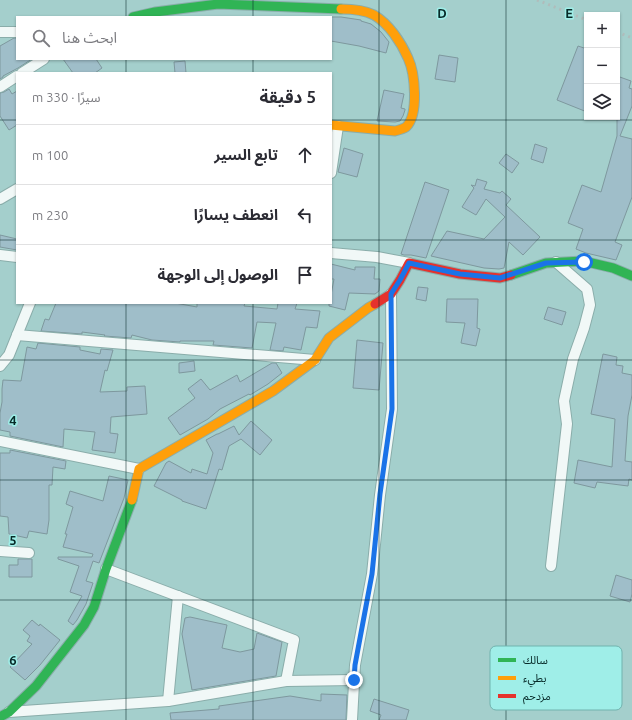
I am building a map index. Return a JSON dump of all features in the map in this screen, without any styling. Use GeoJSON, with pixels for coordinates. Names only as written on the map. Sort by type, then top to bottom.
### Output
{"type":"FeatureCollection","features":[{"type":"Feature","properties":{"kind":"street"},"geometry":{"type":"LineString","coordinates":[[138,16],[154,12],[218,4],[350,9],[370,13],[378,18],[386,24],[403,46],[410,62],[415,85],[413,117],[406,127],[395,131],[335,126],[332,161]]}},
{"type":"Feature","properties":{"kind":"street"},"geometry":{"type":"LineString","coordinates":[[0,32],[16,32]]}},
{"type":"Feature","properties":{"kind":"street"},"geometry":{"type":"LineString","coordinates":[[24,72],[42,60]]}},
{"type":"Feature","properties":{"kind":"street"},"geometry":{"type":"LineString","coordinates":[[0,87],[16,77]]}},
{"type":"Feature","properties":{"kind":"street"},"geometry":{"type":"LineString","coordinates":[[0,199],[16,190]]}},
{"type":"Feature","properties":{"kind":"street"},"geometry":{"type":"LineString","coordinates":[[332,253],[377,257],[460,274],[500,278],[546,263],[556,262],[584,262],[613,268],[632,276]]}},
{"type":"Feature","properties":{"kind":"street"},"geometry":{"type":"LineString","coordinates":[[0,255],[16,257]]}},
{"type":"Feature","properties":{"kind":"street"},"geometry":{"type":"LineString","coordinates":[[551,566],[567,424],[564,401],[573,359],[590,305],[587,289],[556,262]]}},
{"type":"Feature","properties":{"kind":"street"},"geometry":{"type":"LineString","coordinates":[[0,441],[138,469],[273,391],[315,360],[329,338],[368,308],[391,294],[409,263]]}},
{"type":"Feature","properties":{"kind":"street"},"geometry":{"type":"LineString","coordinates":[[352,720],[355,665],[372,574],[380,494],[392,409],[391,294]]}},
{"type":"Feature","properties":{"kind":"street"},"geometry":{"type":"LineString","coordinates":[[0,366],[8,355],[30,304]]}},
{"type":"Feature","properties":{"kind":"street"},"geometry":{"type":"LineString","coordinates":[[17,335],[315,360]]}},
{"type":"Feature","properties":{"kind":"street"},"geometry":{"type":"LineString","coordinates":[[0,717],[9,712],[36,686],[84,625],[94,607],[106,569],[132,500],[138,469]]}},
{"type":"Feature","properties":{"kind":"street"},"geometry":{"type":"LineString","coordinates":[[0,551],[29,553]]}},
{"type":"Feature","properties":{"kind":"street"},"geometry":{"type":"LineString","coordinates":[[106,569],[294,640],[286,682]]}},
{"type":"Feature","properties":{"kind":"street"},"geometry":{"type":"LineString","coordinates":[[168,701],[178,596]]}},
{"type":"Feature","properties":{"kind":"street"},"geometry":{"type":"LineString","coordinates":[[9,712],[168,701],[286,682],[354,680]]}},
{"type":"Feature","properties":{"kind":"building"},"geometry":{"type":"Polygon","coordinates":[[[332,17],[361,20],[371,24],[381,32],[389,42],[386,53],[332,41],[332,17]]]}},
{"type":"Feature","properties":{"kind":"building"},"geometry":{"type":"Polygon","coordinates":[[[16,38],[16,60],[30,60],[0,79],[0,46],[16,38]]]}},
{"type":"Feature","properties":{"kind":"building"},"geometry":{"type":"Polygon","coordinates":[[[578,46],[584,48],[584,111],[557,100],[578,46]]]}},
{"type":"Feature","properties":{"kind":"building"},"geometry":{"type":"Polygon","coordinates":[[[439,55],[458,58],[455,82],[435,79],[439,55]]]}},
{"type":"Feature","properties":{"kind":"building"},"geometry":{"type":"Polygon","coordinates":[[[64,60],[97,60],[102,68],[96,72],[72,72],[64,60]]]}},
{"type":"Feature","properties":{"kind":"building"},"geometry":{"type":"Polygon","coordinates":[[[185,61],[186,72],[175,72],[174,62],[185,61]]]}},
{"type":"Feature","properties":{"kind":"building"},"geometry":{"type":"Polygon","coordinates":[[[620,77],[631,81],[629,88],[632,89],[632,106],[620,136],[632,139],[632,197],[615,242],[622,245],[616,260],[586,253],[576,249],[583,229],[568,223],[582,185],[601,192],[617,136],[617,120],[620,120],[620,77]]]}},
{"type":"Feature","properties":{"kind":"building"},"geometry":{"type":"Polygon","coordinates":[[[9,89],[12,94],[16,92],[16,126],[9,130],[0,116],[0,93],[9,89]]]}},
{"type":"Feature","properties":{"kind":"building"},"geometry":{"type":"Polygon","coordinates":[[[384,90],[404,94],[401,108],[405,110],[400,121],[377,121],[384,90]]]}},
{"type":"Feature","properties":{"kind":"building"},"geometry":{"type":"Polygon","coordinates":[[[535,144],[547,148],[543,163],[531,159],[535,144]]]}},
{"type":"Feature","properties":{"kind":"building"},"geometry":{"type":"Polygon","coordinates":[[[344,148],[363,154],[357,177],[338,172],[344,148]]]}},
{"type":"Feature","properties":{"kind":"building"},"geometry":{"type":"Polygon","coordinates":[[[506,154],[519,163],[512,173],[499,163],[506,154]]]}},
{"type":"Feature","properties":{"kind":"building"},"geometry":{"type":"Polygon","coordinates":[[[477,179],[487,182],[484,189],[500,193],[502,191],[511,199],[506,205],[540,237],[523,255],[509,242],[504,268],[484,268],[431,256],[447,231],[484,239],[505,217],[486,199],[476,215],[462,207],[474,188],[471,185],[475,186],[477,179]]]}},
{"type":"Feature","properties":{"kind":"building"},"geometry":{"type":"Polygon","coordinates":[[[425,182],[449,190],[426,258],[401,254],[425,182]]]}},
{"type":"Feature","properties":{"kind":"building"},"geometry":{"type":"Polygon","coordinates":[[[0,235],[16,239],[16,250],[0,247],[0,235]]]}},
{"type":"Feature","properties":{"kind":"building"},"geometry":{"type":"Polygon","coordinates":[[[332,264],[355,270],[355,267],[375,267],[374,279],[380,279],[379,291],[375,294],[349,293],[345,310],[329,306],[329,304],[332,304],[334,279],[332,279],[332,264]]]}},
{"type":"Feature","properties":{"kind":"building"},"geometry":{"type":"Polygon","coordinates":[[[418,287],[428,288],[426,301],[416,299],[418,287]]]}},
{"type":"Feature","properties":{"kind":"building"},"geometry":{"type":"Polygon","coordinates":[[[447,299],[478,299],[477,328],[480,329],[476,346],[461,343],[465,323],[446,322],[447,299]]]}},
{"type":"Feature","properties":{"kind":"building"},"geometry":{"type":"Polygon","coordinates":[[[56,304],[180,304],[197,307],[197,304],[245,304],[244,306],[277,309],[278,304],[297,304],[295,309],[320,311],[317,328],[306,327],[301,350],[284,347],[283,351],[270,350],[276,323],[257,322],[252,348],[213,345],[214,341],[180,342],[152,340],[132,335],[131,338],[104,336],[105,335],[82,332],[82,334],[41,331],[45,319],[49,320],[56,304]]]}},
{"type":"Feature","properties":{"kind":"building"},"geometry":{"type":"Polygon","coordinates":[[[548,307],[566,312],[562,325],[544,319],[548,307]]]}},
{"type":"Feature","properties":{"kind":"building"},"geometry":{"type":"Polygon","coordinates":[[[357,340],[383,343],[379,390],[353,388],[357,340]]]}},
{"type":"Feature","properties":{"kind":"building"},"geometry":{"type":"Polygon","coordinates":[[[38,343],[80,347],[80,350],[100,354],[101,349],[113,350],[107,371],[105,370],[100,392],[127,391],[127,387],[145,386],[147,414],[111,417],[110,433],[118,434],[115,453],[92,450],[95,432],[64,429],[63,447],[10,436],[10,432],[0,430],[3,380],[21,381],[27,347],[36,349],[38,343]]]}},
{"type":"Feature","properties":{"kind":"building"},"geometry":{"type":"Polygon","coordinates":[[[603,354],[617,357],[616,365],[623,366],[622,373],[632,375],[632,395],[628,416],[625,461],[632,462],[632,480],[629,479],[628,486],[597,482],[595,488],[574,483],[578,460],[612,467],[615,419],[591,414],[603,354]]]}},
{"type":"Feature","properties":{"kind":"building"},"geometry":{"type":"Polygon","coordinates":[[[194,361],[195,371],[179,373],[179,363],[194,361]]]}},
{"type":"Feature","properties":{"kind":"building"},"geometry":{"type":"Polygon","coordinates":[[[272,363],[276,363],[282,373],[250,395],[249,394],[220,409],[208,419],[180,435],[168,418],[195,398],[188,389],[201,379],[210,390],[237,375],[240,382],[272,363]]]}},
{"type":"Feature","properties":{"kind":"building"},"geometry":{"type":"Polygon","coordinates":[[[251,421],[272,440],[260,455],[241,439],[229,446],[222,470],[219,469],[206,509],[182,501],[154,486],[166,463],[169,461],[191,473],[192,469],[207,474],[213,453],[206,440],[234,426],[239,435],[251,421]]]}},
{"type":"Feature","properties":{"kind":"building"},"geometry":{"type":"Polygon","coordinates":[[[10,450],[66,461],[65,469],[53,467],[52,485],[49,485],[49,520],[47,534],[29,531],[27,538],[9,534],[8,517],[0,516],[0,453],[10,453],[10,450]]]}},
{"type":"Feature","properties":{"kind":"building"},"geometry":{"type":"Polygon","coordinates":[[[109,476],[128,480],[124,498],[99,563],[93,561],[86,581],[93,583],[86,604],[73,625],[68,621],[82,596],[70,592],[79,566],[58,559],[58,557],[92,557],[93,554],[63,547],[67,534],[65,534],[73,507],[66,504],[70,491],[103,501],[109,476]]]}},
{"type":"Feature","properties":{"kind":"building"},"geometry":{"type":"Polygon","coordinates":[[[18,559],[32,559],[32,577],[9,577],[9,565],[18,565],[18,559]]]}},
{"type":"Feature","properties":{"kind":"building"},"geometry":{"type":"Polygon","coordinates":[[[616,575],[632,580],[632,594],[630,602],[610,596],[616,575]]]}},
{"type":"Feature","properties":{"kind":"building"},"geometry":{"type":"Polygon","coordinates":[[[190,617],[227,625],[222,648],[240,652],[254,649],[257,633],[282,642],[276,676],[192,690],[182,634],[185,618],[190,617]]]}},
{"type":"Feature","properties":{"kind":"building"},"geometry":{"type":"Polygon","coordinates":[[[32,620],[39,626],[40,624],[60,640],[40,665],[25,680],[10,667],[32,644],[27,641],[30,636],[23,630],[32,620]]]}},
{"type":"Feature","properties":{"kind":"building"},"geometry":{"type":"Polygon","coordinates":[[[321,694],[347,695],[346,720],[171,720],[170,713],[219,709],[219,706],[290,696],[321,701],[321,694]]]}},
{"type":"Feature","properties":{"kind":"building"},"geometry":{"type":"Polygon","coordinates":[[[374,699],[409,710],[406,720],[379,720],[381,715],[370,711],[374,699]]]}},
{"type":"Feature","properties":{"kind":"railway"},"geometry":{"type":"LineString","coordinates":[[537,0],[584,19]]}},
{"type":"Feature","properties":{"kind":"railway"},"geometry":{"type":"LineString","coordinates":[[620,33],[632,38]]}},
{"type":"Feature","properties":{"kind":"traffic: fast"},"geometry":{"type":"LineString","coordinates":[[137,16],[155,12],[218,4],[341,9]]}},
{"type":"Feature","properties":{"kind":"traffic: fast"},"geometry":{"type":"LineString","coordinates":[[511,275],[546,263],[583,261],[613,268],[632,276]]}},
{"type":"Feature","properties":{"kind":"traffic: fast"},"geometry":{"type":"LineString","coordinates":[[0,717],[9,712],[36,686],[84,625],[94,607],[106,569],[132,500]]}},
{"type":"Feature","properties":{"kind":"traffic: slow"},"geometry":{"type":"LineString","coordinates":[[332,125],[396,131],[406,127],[413,113],[414,104],[414,83],[410,65],[405,52],[394,34],[385,23],[374,15],[358,10],[341,9]]}},
{"type":"Feature","properties":{"kind":"traffic: slow"},"geometry":{"type":"LineString","coordinates":[[132,500],[139,469],[273,391],[315,360],[329,338],[375,304]]}},
{"type":"Feature","properties":{"kind":"traffic: jam"},"geometry":{"type":"LineString","coordinates":[[375,304],[391,294],[409,263],[460,274],[500,278],[511,275]]}},
{"type":"Feature","properties":{"kind":"route"},"geometry":{"type":"LineString","coordinates":[[354,680],[355,665],[372,574],[380,494],[392,409],[391,294],[409,263],[460,274],[500,278],[546,263],[584,262]]}}]}
